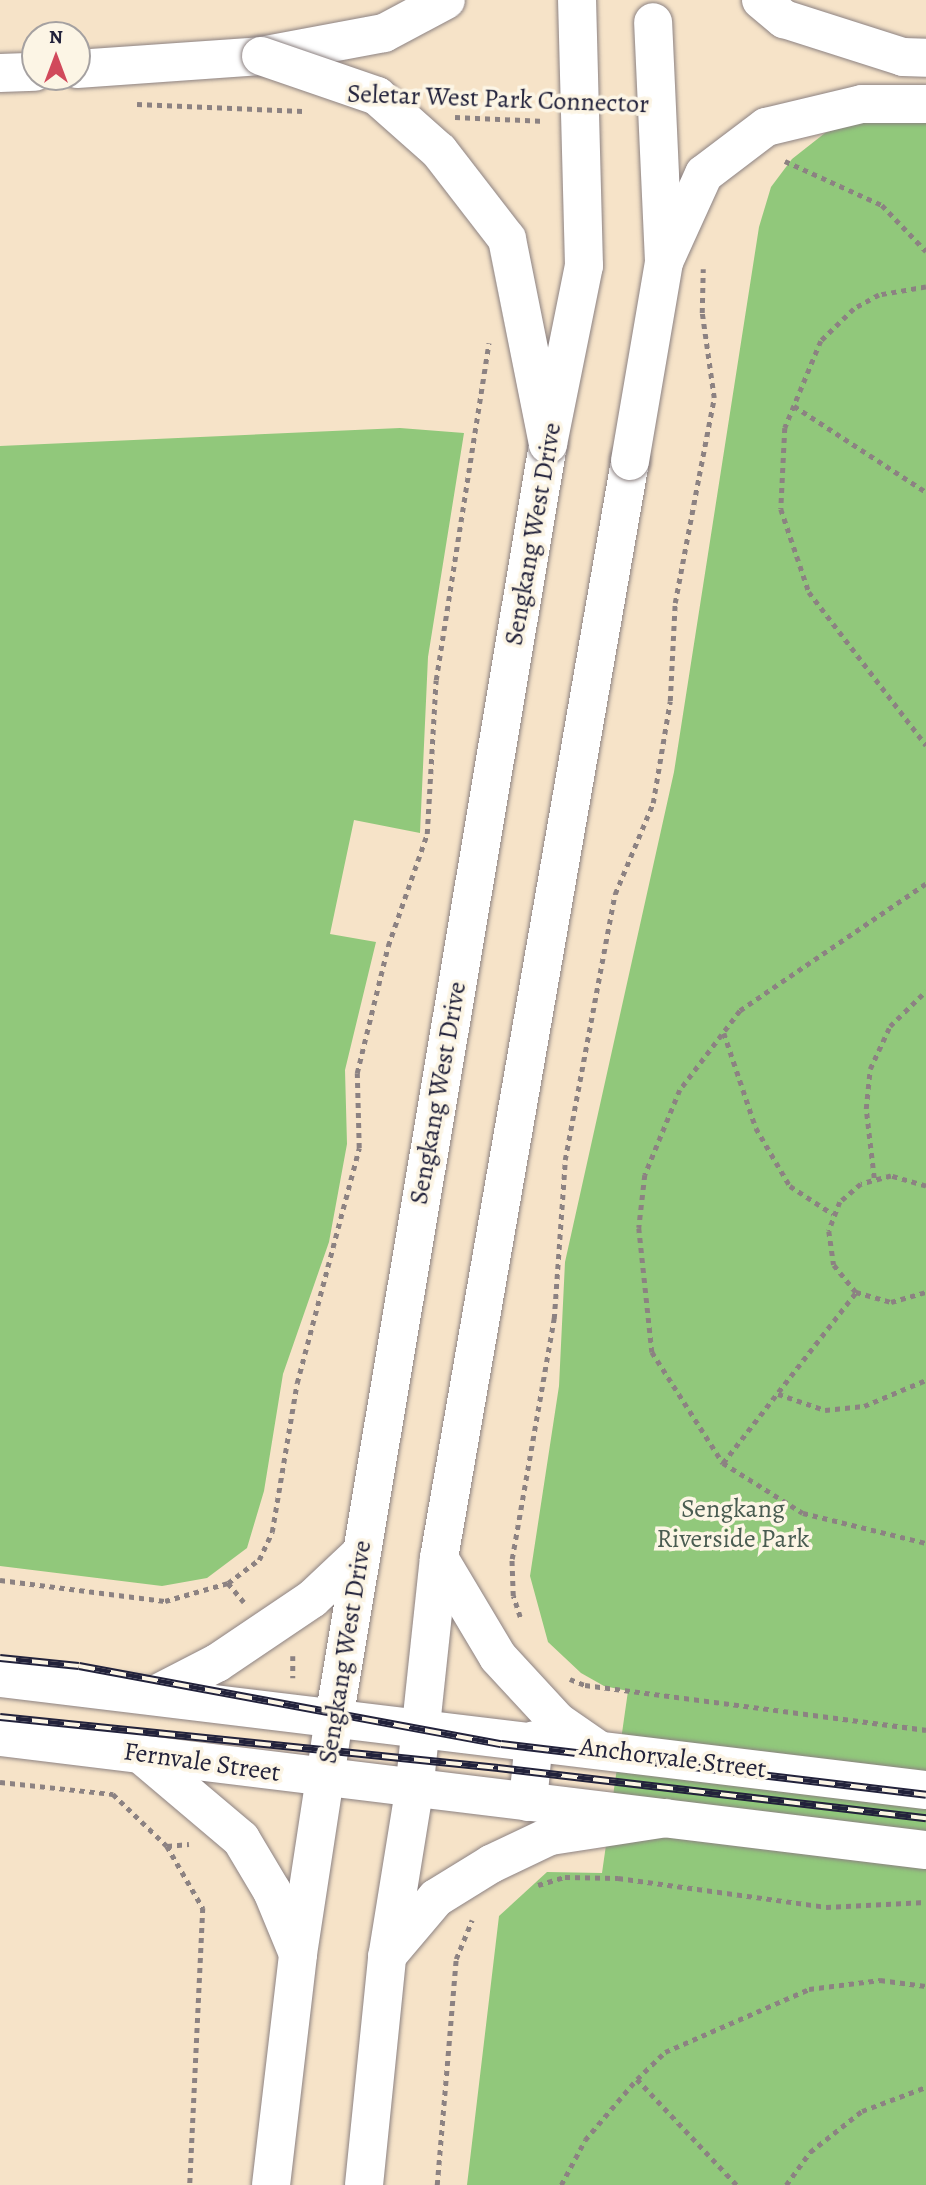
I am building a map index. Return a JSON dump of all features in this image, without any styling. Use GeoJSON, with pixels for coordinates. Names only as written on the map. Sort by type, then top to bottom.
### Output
{"type":"FeatureCollection","features":[{"type":"Feature","properties":{"kind":"main road"},"geometry":{"type":"LineString","coordinates":[[91,68],[261,56],[384,33],[446,0]]}},
{"type":"Feature","properties":{"kind":"main road","name":"Sengkang West Drive"},"geometry":{"type":"LineString","coordinates":[[271,2185],[298,1954],[361,1553],[548,444],[584,266],[577,0]]}},
{"type":"Feature","properties":{"kind":"main road"},"geometry":{"type":"LineString","coordinates":[[364,2185],[387,1958],[414,1791],[439,1558],[664,262],[651,0]]}},
{"type":"Feature","properties":{"kind":"main road"},"geometry":{"type":"LineString","coordinates":[[761,0],[784,19],[903,57],[926,58]]}},
{"type":"Feature","properties":{"kind":"main road"},"geometry":{"type":"LineString","coordinates":[[261,56],[377,96],[439,151],[507,239],[548,444]]}},
{"type":"Feature","properties":{"kind":"main road"},"geometry":{"type":"LineString","coordinates":[[664,262],[704,174],[766,127],[862,104],[926,104]]}},
{"type":"Feature","properties":{"kind":"main road"},"geometry":{"type":"LineString","coordinates":[[153,1696],[217,1663],[312,1599],[361,1553]]}},
{"type":"Feature","properties":{"kind":"main road"},"geometry":{"type":"LineString","coordinates":[[439,1558],[498,1657],[557,1721],[596,1748]]}},
{"type":"Feature","properties":{"kind":"main road"},"geometry":{"type":"LineString","coordinates":[[0,1678],[420,1727]]}},
{"type":"Feature","properties":{"kind":"main road","name":"Anchorvale Street"},"geometry":{"type":"LineString","coordinates":[[420,1727],[926,1790]]}},
{"type":"Feature","properties":{"kind":"main road","name":"Fernvale Street"},"geometry":{"type":"LineString","coordinates":[[0,1737],[138,1752],[414,1791],[528,1802]]}},
{"type":"Feature","properties":{"kind":"main road"},"geometry":{"type":"LineString","coordinates":[[534,1740],[528,1802],[926,1850]]}},
{"type":"Feature","properties":{"kind":"main road"},"geometry":{"type":"LineString","coordinates":[[138,1752],[241,1839],[272,1891],[298,1954]]}},
{"type":"Feature","properties":{"kind":"main road"},"geometry":{"type":"LineString","coordinates":[[387,1958],[436,1898],[491,1864],[550,1836],[666,1818]]}},
{"type":"Feature","properties":{"kind":"path","name":"Seletar West Park Connector"},"geometry":{"type":"LineString","coordinates":[[129,104],[308,111]]}},
{"type":"Feature","properties":{"kind":"path","name":"Seletar West Park Connector"},"geometry":{"type":"LineString","coordinates":[[445,117],[552,121]]}},
{"type":"Feature","properties":{"kind":"path"},"geometry":{"type":"LineString","coordinates":[[771,156],[882,205],[926,250]]}},
{"type":"Feature","properties":{"kind":"path"},"geometry":{"type":"LineString","coordinates":[[523,1629],[513,1596],[512,1559],[554,1319],[565,1160],[615,894],[653,803],[670,701],[675,603],[714,398],[702,313],[705,259]]}},
{"type":"Feature","properties":{"kind":"path"},"geometry":{"type":"LineString","coordinates":[[926,286],[879,295],[854,309],[821,341],[785,428],[781,509],[809,592],[926,745]]}},
{"type":"Feature","properties":{"kind":"path"},"geometry":{"type":"LineString","coordinates":[[794,406],[926,492]]}},
{"type":"Feature","properties":{"kind":"path"},"geometry":{"type":"LineString","coordinates":[[228,1583],[259,1560],[272,1532],[297,1383],[359,1148],[357,1073],[388,946],[427,834],[436,680],[477,424]]}},
{"type":"Feature","properties":{"kind":"path"},"geometry":{"type":"LineString","coordinates":[[926,884],[740,1011],[680,1090],[645,1175],[639,1228],[652,1352],[723,1463],[803,1513],[926,1543]]}},
{"type":"Feature","properties":{"kind":"path"},"geometry":{"type":"LineString","coordinates":[[874,1178],[866,1109],[870,1069],[890,1026],[926,991]]}},
{"type":"Feature","properties":{"kind":"path"},"geometry":{"type":"LineString","coordinates":[[724,1032],[756,1128],[790,1186],[833,1214]]}},
{"type":"Feature","properties":{"kind":"path"},"geometry":{"type":"LineString","coordinates":[[926,1186],[909,1178],[874,1178],[849,1192],[833,1214],[829,1249],[843,1280],[856,1292],[891,1302],[926,1292]]}},
{"type":"Feature","properties":{"kind":"path"},"geometry":{"type":"LineString","coordinates":[[723,1463],[856,1292]]}},
{"type":"Feature","properties":{"kind":"path"},"geometry":{"type":"LineString","coordinates":[[778,1394],[825,1410],[864,1406],[926,1380]]}},
{"type":"Feature","properties":{"kind":"path"},"geometry":{"type":"LineString","coordinates":[[565,1677],[585,1685],[926,1730]]}},
{"type":"Feature","properties":{"kind":"path"},"geometry":{"type":"LineString","coordinates":[[167,1846],[203,1908],[190,2185]]}},
{"type":"Feature","properties":{"kind":"path"},"geometry":{"type":"LineString","coordinates":[[438,2185],[456,1959],[470,1922],[479,1913]]}},
{"type":"Feature","properties":{"kind":"path"},"geometry":{"type":"LineString","coordinates":[[561,2185],[586,2140],[637,2079],[665,2052],[809,1989],[880,1980],[926,1986]]}},
{"type":"Feature","properties":{"kind":"path"},"geometry":{"type":"LineString","coordinates":[[637,2079],[737,2185]]}},
{"type":"Feature","properties":{"kind":"path"},"geometry":{"type":"LineString","coordinates":[[786,2185],[810,2152],[862,2111],[926,2087]]}},
{"type":"Feature","properties":{"kind":"green space","name":"Sengkang Riverside Park"},"geometry":{"type":"Polygon","coordinates":[[[926,109],[926,2185],[467,2185],[499,1916],[547,1872],[602,1873],[628,1691],[604,1686],[581,1673],[548,1642],[530,1576],[559,1386],[565,1262],[674,772],[759,227],[771,187],[792,159],[825,133],[885,110],[926,109]]]}},
{"type":"Feature","properties":{"kind":"green space"},"geometry":{"type":"Polygon","coordinates":[[[400,428],[464,433],[428,657],[420,833],[354,820],[330,934],[376,942],[345,1070],[347,1144],[329,1242],[283,1374],[264,1491],[247,1548],[207,1578],[162,1586],[0,1566],[0,446],[400,428]]]}},
{"type":"Feature","properties":{"kind":"railway"},"geometry":{"type":"LineString","coordinates":[[0,1658],[79,1666],[501,1744],[926,1795]]}},
{"type":"Feature","properties":{"kind":"railway"},"geometry":{"type":"LineString","coordinates":[[0,1717],[498,1768],[926,1818]]}}]}
